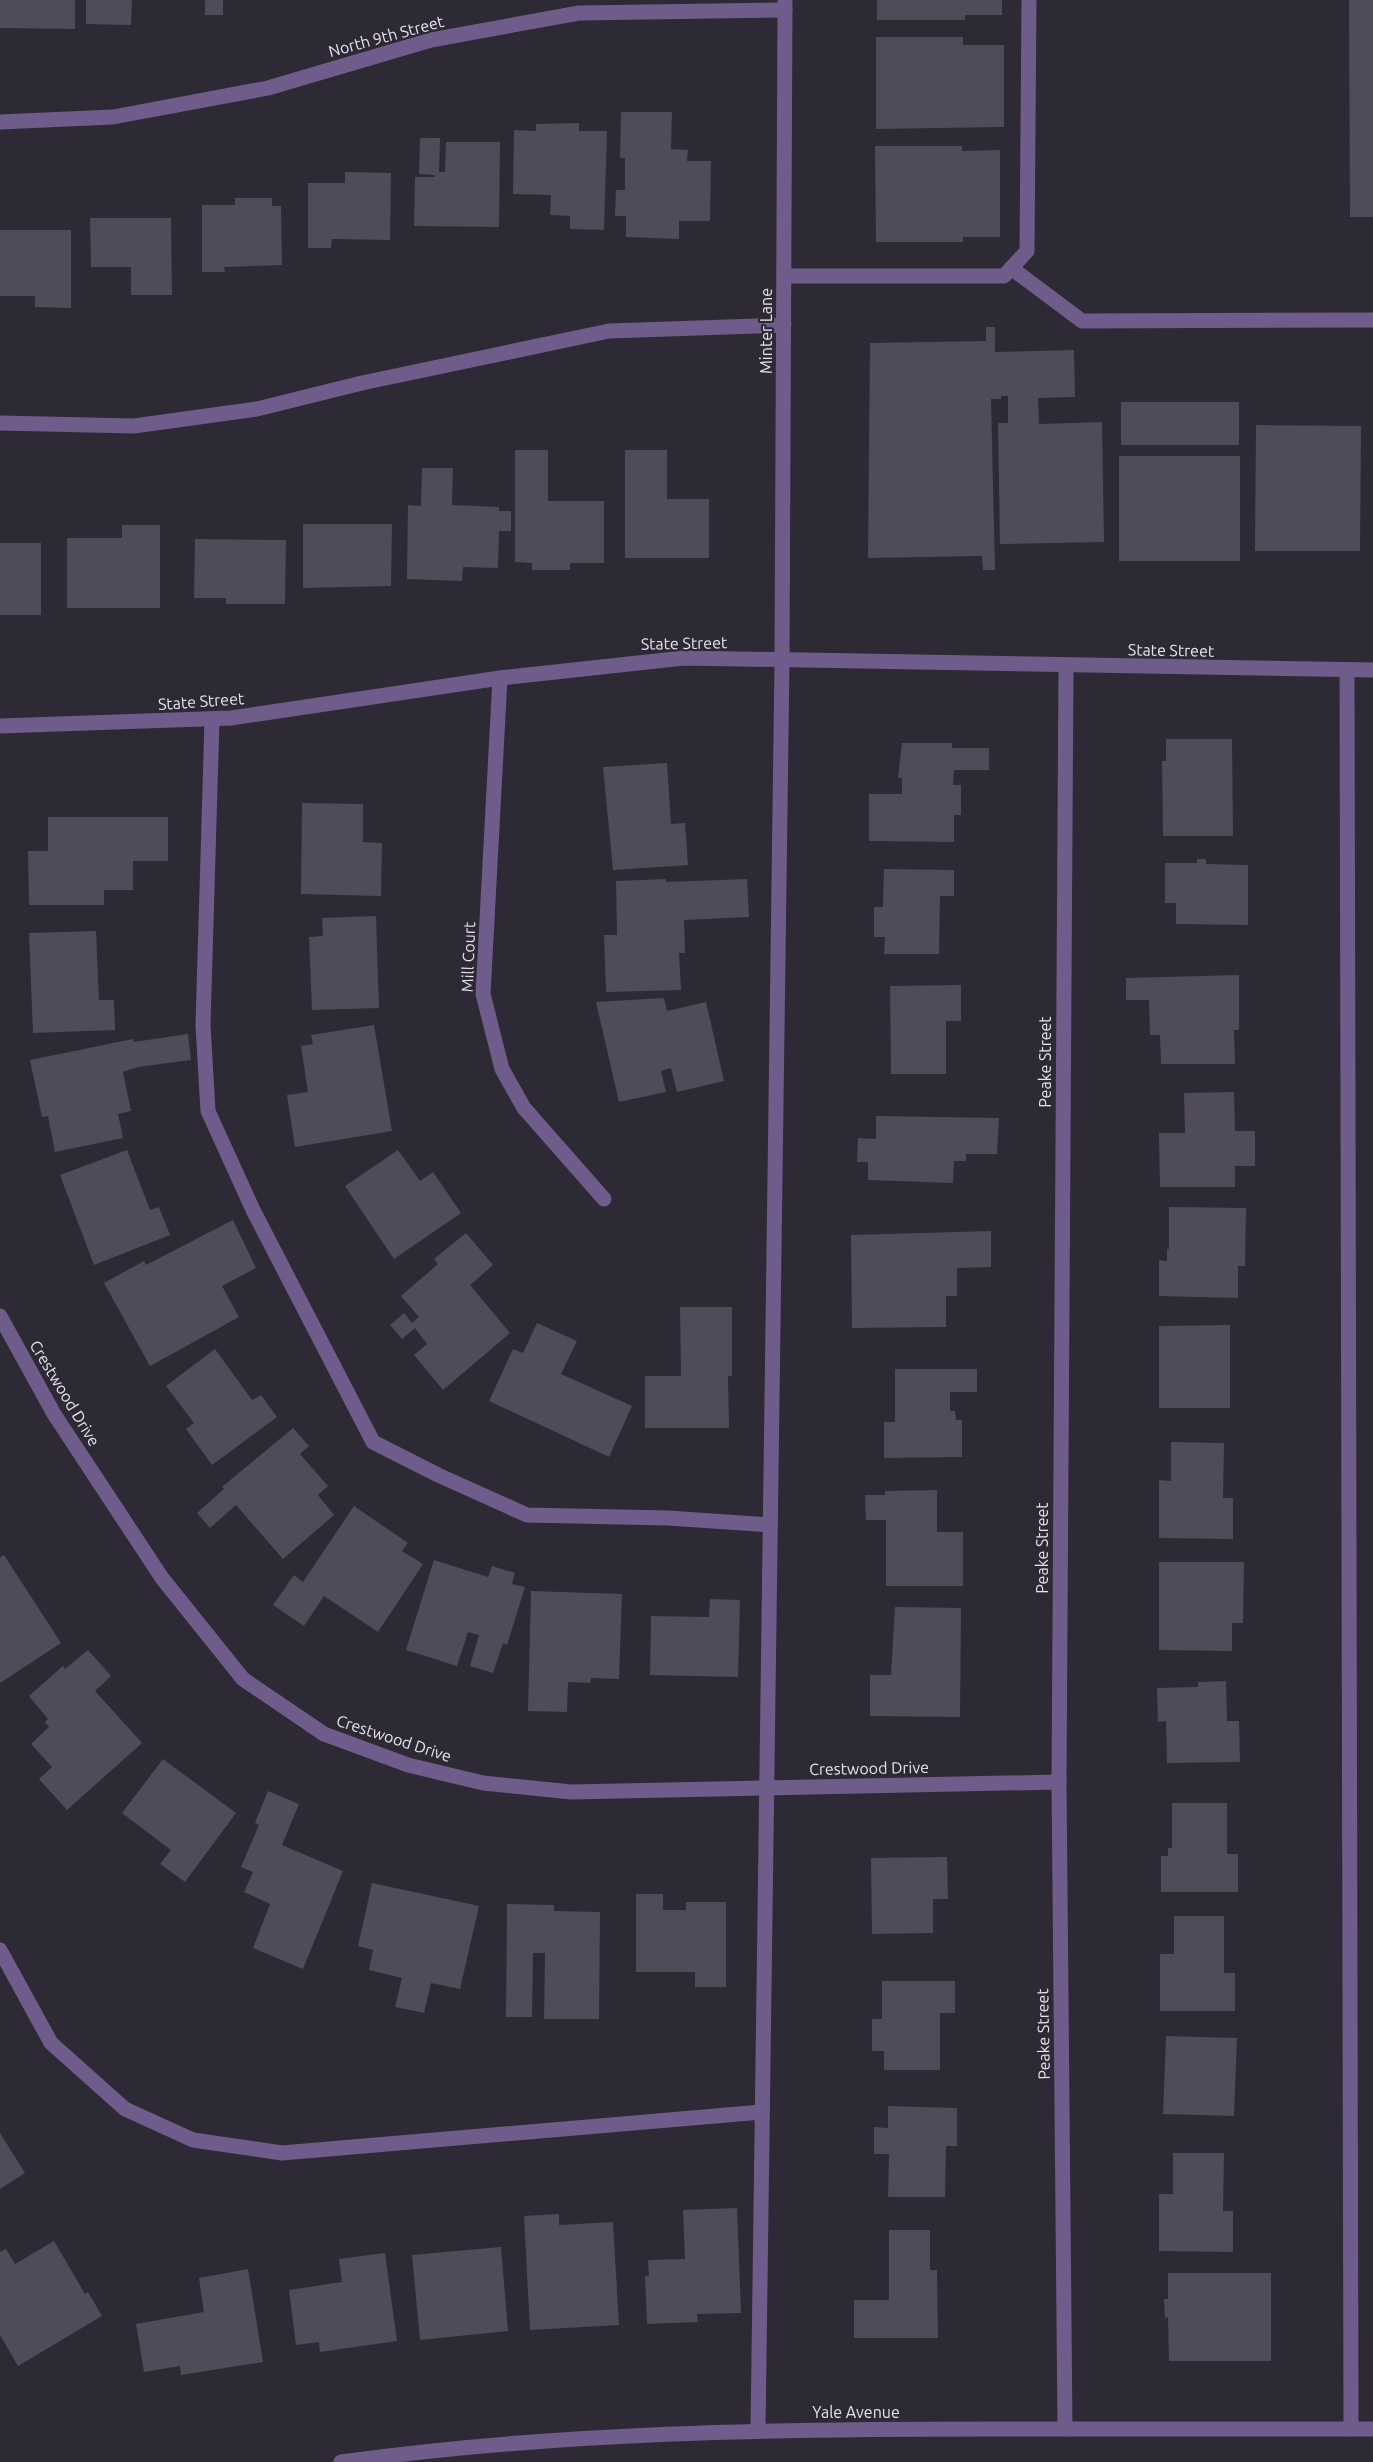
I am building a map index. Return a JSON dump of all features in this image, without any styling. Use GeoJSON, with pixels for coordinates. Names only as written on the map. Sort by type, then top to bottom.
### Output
{"type":"FeatureCollection","features":[{"type":"Feature","properties":{"kind":"street"},"geometry":{"type":"LineString","coordinates":[[784,276],[1004,276],[1027,251],[1029,0]]}},
{"type":"Feature","properties":{"kind":"street","name":"North 9th Street"},"geometry":{"type":"LineString","coordinates":[[0,122],[113,117],[268,88],[430,40],[579,13],[785,5]]}},
{"type":"Feature","properties":{"kind":"street","name":"Minter Lane"},"geometry":{"type":"LineString","coordinates":[[758,2431],[782,662],[785,5]]}},
{"type":"Feature","properties":{"kind":"street"},"geometry":{"type":"LineString","coordinates":[[1011,268],[1082,321],[1373,320]]}},
{"type":"Feature","properties":{"kind":"street"},"geometry":{"type":"LineString","coordinates":[[0,423],[134,426],[258,409],[362,383],[609,331],[784,325]]}},
{"type":"Feature","properties":{"kind":"street","name":"State Street"},"geometry":{"type":"LineString","coordinates":[[0,726],[212,720],[500,678],[684,658],[782,662],[1373,670]]}},
{"type":"Feature","properties":{"kind":"street","name":"Peake Street"},"geometry":{"type":"LineString","coordinates":[[1065,2429],[1059,1782],[1066,666]]}},
{"type":"Feature","properties":{"kind":"street"},"geometry":{"type":"LineString","coordinates":[[1347,670],[1351,2429]]}},
{"type":"Feature","properties":{"kind":"street","name":"Mill Court"},"geometry":{"type":"LineString","coordinates":[[500,678],[483,994],[502,1069],[524,1108],[604,1199]]}},
{"type":"Feature","properties":{"kind":"street"},"geometry":{"type":"LineString","coordinates":[[212,720],[203,1025],[208,1111],[253,1210],[373,1442],[438,1475],[527,1515],[668,1518],[770,1525]]}},
{"type":"Feature","properties":{"kind":"street","name":"Crestwood Drive"},"geometry":{"type":"LineString","coordinates":[[0,1316],[54,1414],[162,1578],[243,1679],[324,1734],[408,1765],[483,1783],[571,1792],[1059,1782]]}},
{"type":"Feature","properties":{"kind":"street"},"geometry":{"type":"LineString","coordinates":[[0,1950],[51,2043],[125,2109],[193,2140],[282,2153],[762,2112]]}},
{"type":"Feature","properties":{"kind":"street","name":"Yale Avenue"},"geometry":{"type":"LineString","coordinates":[[341,2462],[406,2453],[634,2434],[758,2431],[1373,2429]]}},
{"type":"Feature","properties":{"kind":"building"},"geometry":{"type":"Polygon","coordinates":[[[0,0],[75,0],[75,29],[0,28],[0,0]]]}},
{"type":"Feature","properties":{"kind":"building"},"geometry":{"type":"Polygon","coordinates":[[[86,0],[132,0],[131,25],[86,24],[86,0]]]}},
{"type":"Feature","properties":{"kind":"building"},"geometry":{"type":"Polygon","coordinates":[[[205,0],[223,0],[223,15],[205,15],[205,0]]]}},
{"type":"Feature","properties":{"kind":"building"},"geometry":{"type":"Polygon","coordinates":[[[877,0],[1002,0],[1002,15],[965,15],[965,20],[877,20],[877,0]]]}},
{"type":"Feature","properties":{"kind":"building"},"geometry":{"type":"Polygon","coordinates":[[[1349,0],[1373,0],[1373,217],[1350,217],[1349,0]]]}},
{"type":"Feature","properties":{"kind":"building"},"geometry":{"type":"Polygon","coordinates":[[[876,37],[963,37],[963,45],[1004,45],[1004,127],[876,129],[876,37]]]}},
{"type":"Feature","properties":{"kind":"building"},"geometry":{"type":"Polygon","coordinates":[[[621,112],[672,112],[671,149],[688,150],[687,161],[711,161],[710,221],[679,221],[679,239],[626,237],[626,216],[615,216],[616,190],[625,190],[625,158],[620,158],[621,112]]]}},
{"type":"Feature","properties":{"kind":"building"},"geometry":{"type":"Polygon","coordinates":[[[579,123],[579,131],[607,131],[604,230],[570,229],[570,216],[550,215],[551,195],[513,194],[514,130],[536,131],[536,124],[579,123]]]}},
{"type":"Feature","properties":{"kind":"building"},"geometry":{"type":"Polygon","coordinates":[[[420,138],[440,138],[439,172],[445,172],[446,142],[500,142],[499,227],[414,226],[415,177],[435,177],[435,175],[419,174],[420,138]]]}},
{"type":"Feature","properties":{"kind":"building"},"geometry":{"type":"Polygon","coordinates":[[[875,146],[962,146],[962,151],[1000,150],[1000,237],[963,237],[963,242],[876,242],[875,146]]]}},
{"type":"Feature","properties":{"kind":"building"},"geometry":{"type":"Polygon","coordinates":[[[345,172],[391,173],[390,240],[332,239],[331,248],[308,248],[308,183],[345,183],[345,172]]]}},
{"type":"Feature","properties":{"kind":"building"},"geometry":{"type":"Polygon","coordinates":[[[235,198],[272,198],[272,206],[281,206],[282,265],[224,267],[225,272],[202,272],[202,205],[235,205],[235,198]]]}},
{"type":"Feature","properties":{"kind":"building"},"geometry":{"type":"Polygon","coordinates":[[[90,218],[171,218],[172,295],[131,295],[131,267],[91,267],[90,218]]]}},
{"type":"Feature","properties":{"kind":"building"},"geometry":{"type":"Polygon","coordinates":[[[0,230],[71,230],[71,308],[35,307],[35,296],[0,296],[0,230]]]}},
{"type":"Feature","properties":{"kind":"building"},"geometry":{"type":"Polygon","coordinates":[[[986,327],[995,327],[995,352],[1074,350],[1075,397],[1038,398],[1039,424],[1102,422],[1104,542],[1000,544],[998,423],[1008,423],[1008,396],[1001,396],[1001,399],[991,399],[995,570],[983,570],[982,556],[868,558],[870,343],[986,341],[986,327]]]}},
{"type":"Feature","properties":{"kind":"building"},"geometry":{"type":"Polygon","coordinates":[[[1121,402],[1239,402],[1239,445],[1121,445],[1121,402]]]}},
{"type":"Feature","properties":{"kind":"building"},"geometry":{"type":"Polygon","coordinates":[[[1256,425],[1361,426],[1360,551],[1255,551],[1256,425]]]}},
{"type":"Feature","properties":{"kind":"building"},"geometry":{"type":"Polygon","coordinates":[[[515,450],[548,450],[548,501],[604,501],[604,563],[570,563],[570,570],[532,570],[532,563],[515,562],[515,450]]]}},
{"type":"Feature","properties":{"kind":"building"},"geometry":{"type":"Polygon","coordinates":[[[625,450],[667,450],[667,499],[709,499],[709,558],[625,558],[625,450]]]}},
{"type":"Feature","properties":{"kind":"building"},"geometry":{"type":"Polygon","coordinates":[[[1119,456],[1240,456],[1240,561],[1119,561],[1119,456]]]}},
{"type":"Feature","properties":{"kind":"building"},"geometry":{"type":"Polygon","coordinates":[[[422,468],[453,468],[452,505],[499,507],[499,511],[511,511],[511,531],[499,531],[498,568],[463,567],[462,581],[407,579],[408,505],[421,506],[422,468]]]}},
{"type":"Feature","properties":{"kind":"building"},"geometry":{"type":"Polygon","coordinates":[[[303,524],[392,524],[391,586],[303,588],[303,524]]]}},
{"type":"Feature","properties":{"kind":"building"},"geometry":{"type":"Polygon","coordinates":[[[122,525],[160,525],[160,608],[67,608],[67,538],[122,538],[122,525]]]}},
{"type":"Feature","properties":{"kind":"building"},"geometry":{"type":"Polygon","coordinates":[[[195,539],[286,540],[285,604],[226,604],[226,598],[194,598],[195,539]]]}},
{"type":"Feature","properties":{"kind":"building"},"geometry":{"type":"Polygon","coordinates":[[[0,543],[41,543],[41,615],[0,615],[0,543]]]}},
{"type":"Feature","properties":{"kind":"building"},"geometry":{"type":"Polygon","coordinates":[[[1166,739],[1232,739],[1233,836],[1163,836],[1162,761],[1166,761],[1166,739]]]}},
{"type":"Feature","properties":{"kind":"building"},"geometry":{"type":"Polygon","coordinates":[[[902,743],[952,743],[952,748],[989,748],[989,770],[954,770],[953,785],[961,785],[961,815],[954,815],[954,842],[869,841],[869,794],[902,794],[902,778],[898,778],[902,743]]]}},
{"type":"Feature","properties":{"kind":"building"},"geometry":{"type":"Polygon","coordinates":[[[667,763],[671,824],[685,823],[688,865],[613,870],[603,767],[667,763]]]}},
{"type":"Feature","properties":{"kind":"building"},"geometry":{"type":"Polygon","coordinates":[[[302,803],[363,804],[363,842],[382,843],[381,896],[301,894],[302,803]]]}},
{"type":"Feature","properties":{"kind":"building"},"geometry":{"type":"Polygon","coordinates":[[[48,817],[168,817],[168,861],[133,861],[133,890],[104,890],[104,905],[29,905],[28,851],[48,851],[48,817]]]}},
{"type":"Feature","properties":{"kind":"building"},"geometry":{"type":"Polygon","coordinates":[[[1197,859],[1206,859],[1206,864],[1248,865],[1248,925],[1176,924],[1176,903],[1165,903],[1165,863],[1197,863],[1197,859]]]}},
{"type":"Feature","properties":{"kind":"building"},"geometry":{"type":"Polygon","coordinates":[[[884,869],[954,870],[954,896],[940,896],[939,954],[884,954],[885,937],[874,937],[874,907],[883,907],[884,869]]]}},
{"type":"Feature","properties":{"kind":"building"},"geometry":{"type":"Polygon","coordinates":[[[666,879],[666,882],[747,879],[749,917],[684,920],[685,953],[679,953],[681,990],[606,992],[604,935],[617,935],[616,881],[666,879]]]}},
{"type":"Feature","properties":{"kind":"building"},"geometry":{"type":"Polygon","coordinates":[[[376,916],[379,1008],[312,1010],[309,937],[323,936],[322,918],[376,916]]]}},
{"type":"Feature","properties":{"kind":"building"},"geometry":{"type":"Polygon","coordinates":[[[96,931],[99,1000],[114,1000],[115,1030],[33,1033],[29,933],[96,931]]]}},
{"type":"Feature","properties":{"kind":"building"},"geometry":{"type":"Polygon","coordinates":[[[1239,975],[1239,1030],[1234,1030],[1235,1064],[1161,1064],[1160,1035],[1150,1035],[1149,1000],[1126,1000],[1126,978],[1239,975]]]}},
{"type":"Feature","properties":{"kind":"building"},"geometry":{"type":"Polygon","coordinates":[[[961,985],[961,1021],[946,1021],[946,1074],[891,1074],[890,986],[961,985]]]}},
{"type":"Feature","properties":{"kind":"building"},"geometry":{"type":"Polygon","coordinates":[[[664,998],[667,1011],[706,1002],[724,1081],[677,1092],[671,1068],[661,1071],[666,1092],[619,1102],[596,1002],[664,998]]]}},
{"type":"Feature","properties":{"kind":"building"},"geometry":{"type":"Polygon","coordinates":[[[374,1025],[392,1131],[295,1147],[287,1095],[308,1092],[301,1046],[313,1044],[311,1035],[374,1025]]]}},
{"type":"Feature","properties":{"kind":"building"},"geometry":{"type":"Polygon","coordinates":[[[188,1034],[191,1060],[138,1067],[123,1072],[131,1111],[118,1114],[123,1138],[55,1152],[48,1116],[42,1117],[30,1060],[133,1039],[134,1042],[188,1034]]]}},
{"type":"Feature","properties":{"kind":"building"},"geometry":{"type":"Polygon","coordinates":[[[1234,1092],[1235,1131],[1255,1131],[1255,1166],[1235,1166],[1235,1187],[1160,1187],[1159,1133],[1185,1133],[1184,1093],[1234,1092]]]}},
{"type":"Feature","properties":{"kind":"building"},"geometry":{"type":"Polygon","coordinates":[[[876,1116],[999,1118],[997,1154],[966,1154],[966,1161],[954,1161],[953,1183],[868,1180],[868,1162],[857,1162],[858,1138],[876,1139],[876,1116]]]}},
{"type":"Feature","properties":{"kind":"building"},"geometry":{"type":"Polygon","coordinates":[[[127,1150],[150,1210],[159,1207],[170,1235],[94,1265],[60,1175],[127,1150]]]}},
{"type":"Feature","properties":{"kind":"building"},"geometry":{"type":"Polygon","coordinates":[[[398,1150],[420,1181],[433,1172],[461,1213],[394,1259],[345,1186],[398,1150]]]}},
{"type":"Feature","properties":{"kind":"building"},"geometry":{"type":"Polygon","coordinates":[[[1169,1207],[1246,1208],[1245,1266],[1238,1266],[1238,1298],[1159,1296],[1159,1260],[1167,1261],[1167,1249],[1169,1249],[1169,1207]]]}},
{"type":"Feature","properties":{"kind":"building"},"geometry":{"type":"Polygon","coordinates":[[[233,1220],[256,1268],[222,1286],[239,1317],[150,1366],[104,1283],[144,1261],[146,1265],[233,1220]]]}},
{"type":"Feature","properties":{"kind":"building"},"geometry":{"type":"Polygon","coordinates":[[[991,1231],[991,1267],[957,1268],[957,1296],[946,1296],[946,1327],[852,1328],[851,1235],[991,1231]]]}},
{"type":"Feature","properties":{"kind":"building"},"geometry":{"type":"Polygon","coordinates":[[[466,1233],[493,1265],[470,1285],[510,1333],[443,1390],[414,1355],[427,1344],[415,1328],[402,1339],[390,1325],[404,1313],[412,1323],[419,1317],[401,1296],[438,1264],[434,1259],[466,1233]]]}},
{"type":"Feature","properties":{"kind":"building"},"geometry":{"type":"Polygon","coordinates":[[[680,1307],[732,1307],[732,1376],[728,1376],[729,1428],[645,1428],[645,1376],[681,1376],[680,1307]]]}},
{"type":"Feature","properties":{"kind":"building"},"geometry":{"type":"Polygon","coordinates":[[[537,1323],[577,1341],[561,1374],[632,1406],[609,1457],[489,1401],[513,1349],[523,1353],[537,1323]]]}},
{"type":"Feature","properties":{"kind":"building"},"geometry":{"type":"Polygon","coordinates":[[[1230,1325],[1230,1408],[1159,1408],[1159,1326],[1230,1325]]]}},
{"type":"Feature","properties":{"kind":"building"},"geometry":{"type":"Polygon","coordinates":[[[215,1349],[252,1400],[261,1395],[277,1417],[212,1465],[186,1429],[194,1423],[166,1386],[215,1349]]]}},
{"type":"Feature","properties":{"kind":"building"},"geometry":{"type":"Polygon","coordinates":[[[895,1369],[977,1369],[977,1392],[950,1392],[950,1411],[955,1411],[956,1420],[962,1420],[962,1457],[884,1458],[884,1422],[895,1422],[895,1369]]]}},
{"type":"Feature","properties":{"kind":"building"},"geometry":{"type":"Polygon","coordinates":[[[293,1428],[309,1446],[300,1454],[328,1486],[318,1495],[334,1515],[283,1559],[236,1505],[210,1528],[197,1513],[224,1489],[222,1487],[293,1428]]]}},
{"type":"Feature","properties":{"kind":"building"},"geometry":{"type":"Polygon","coordinates":[[[1171,1442],[1224,1443],[1223,1498],[1233,1498],[1233,1539],[1159,1538],[1159,1480],[1171,1481],[1171,1442]]]}},
{"type":"Feature","properties":{"kind":"building"},"geometry":{"type":"Polygon","coordinates":[[[937,1490],[937,1532],[963,1532],[963,1586],[886,1586],[886,1520],[866,1520],[865,1495],[885,1495],[885,1491],[937,1490]]]}},
{"type":"Feature","properties":{"kind":"building"},"geometry":{"type":"Polygon","coordinates":[[[354,1506],[408,1543],[402,1551],[423,1564],[378,1632],[324,1596],[304,1626],[273,1605],[294,1575],[303,1582],[354,1506]]]}},
{"type":"Feature","properties":{"kind":"building"},"geometry":{"type":"Polygon","coordinates":[[[4,1555],[61,1643],[0,1683],[0,1558],[4,1555]]]}},
{"type":"Feature","properties":{"kind":"building"},"geometry":{"type":"Polygon","coordinates":[[[434,1560],[488,1577],[492,1566],[515,1573],[512,1584],[525,1587],[507,1645],[503,1643],[493,1673],[470,1666],[479,1635],[468,1632],[457,1666],[406,1650],[434,1560]]]}},
{"type":"Feature","properties":{"kind":"building"},"geometry":{"type":"Polygon","coordinates":[[[1159,1562],[1244,1562],[1243,1623],[1232,1623],[1232,1651],[1159,1650],[1159,1562]]]}},
{"type":"Feature","properties":{"kind":"building"},"geometry":{"type":"Polygon","coordinates":[[[531,1591],[622,1594],[619,1679],[591,1678],[590,1683],[568,1682],[567,1712],[528,1711],[531,1591]]]}},
{"type":"Feature","properties":{"kind":"building"},"geometry":{"type":"Polygon","coordinates":[[[710,1599],[740,1600],[738,1677],[650,1675],[651,1616],[709,1617],[710,1599]]]}},
{"type":"Feature","properties":{"kind":"building"},"geometry":{"type":"Polygon","coordinates":[[[895,1607],[961,1608],[960,1717],[870,1716],[870,1675],[891,1675],[895,1607]]]}},
{"type":"Feature","properties":{"kind":"building"},"geometry":{"type":"Polygon","coordinates":[[[88,1650],[111,1676],[95,1691],[142,1743],[67,1810],[39,1779],[52,1767],[31,1744],[49,1727],[45,1722],[48,1719],[29,1696],[63,1666],[65,1669],[88,1650]]]}},
{"type":"Feature","properties":{"kind":"building"},"geometry":{"type":"Polygon","coordinates":[[[1226,1681],[1227,1721],[1239,1721],[1240,1762],[1167,1763],[1166,1721],[1158,1722],[1157,1688],[1198,1687],[1198,1682],[1226,1681]]]}},
{"type":"Feature","properties":{"kind":"building"},"geometry":{"type":"Polygon","coordinates":[[[163,1759],[236,1813],[185,1882],[160,1864],[171,1850],[122,1813],[163,1759]]]}},
{"type":"Feature","properties":{"kind":"building"},"geometry":{"type":"Polygon","coordinates":[[[268,1791],[299,1804],[282,1845],[343,1871],[303,1969],[253,1948],[270,1904],[244,1892],[253,1872],[241,1867],[259,1825],[255,1823],[268,1791]]]}},
{"type":"Feature","properties":{"kind":"building"},"geometry":{"type":"Polygon","coordinates":[[[1172,1803],[1227,1803],[1227,1854],[1238,1854],[1238,1892],[1161,1892],[1161,1856],[1168,1856],[1168,1848],[1172,1848],[1172,1803]]]}},
{"type":"Feature","properties":{"kind":"building"},"geometry":{"type":"Polygon","coordinates":[[[947,1857],[948,1899],[933,1899],[933,1933],[872,1934],[871,1858],[947,1857]]]}},
{"type":"Feature","properties":{"kind":"building"},"geometry":{"type":"Polygon","coordinates":[[[372,1883],[479,1906],[460,1989],[431,1983],[424,2013],[395,2007],[402,1978],[369,1970],[373,1950],[358,1946],[372,1883]]]}},
{"type":"Feature","properties":{"kind":"building"},"geometry":{"type":"Polygon","coordinates":[[[636,1894],[663,1894],[663,1910],[686,1910],[686,1902],[726,1902],[726,1987],[695,1987],[695,1972],[636,1972],[636,1894]]]}},
{"type":"Feature","properties":{"kind":"building"},"geometry":{"type":"Polygon","coordinates":[[[507,1904],[554,1905],[554,1911],[600,1912],[599,2019],[544,2019],[545,1953],[533,1953],[532,2017],[506,2017],[507,1904]]]}},
{"type":"Feature","properties":{"kind":"building"},"geometry":{"type":"Polygon","coordinates":[[[1174,1916],[1224,1916],[1224,1973],[1235,1973],[1235,2011],[1160,2011],[1160,1954],[1174,1954],[1174,1916]]]}},
{"type":"Feature","properties":{"kind":"building"},"geometry":{"type":"Polygon","coordinates":[[[882,1981],[955,1981],[955,2013],[940,2013],[940,2070],[884,2070],[884,2051],[872,2051],[872,2019],[882,2019],[882,1981]]]}},
{"type":"Feature","properties":{"kind":"building"},"geometry":{"type":"Polygon","coordinates":[[[1166,2036],[1237,2038],[1234,2116],[1163,2114],[1166,2036]]]}},
{"type":"Feature","properties":{"kind":"building"},"geometry":{"type":"Polygon","coordinates":[[[888,2106],[957,2108],[957,2146],[946,2146],[945,2197],[888,2197],[889,2154],[874,2154],[874,2127],[888,2128],[888,2106]]]}},
{"type":"Feature","properties":{"kind":"building"},"geometry":{"type":"Polygon","coordinates":[[[0,2133],[25,2173],[0,2189],[0,2133]]]}},
{"type":"Feature","properties":{"kind":"building"},"geometry":{"type":"Polygon","coordinates":[[[1173,2153],[1224,2153],[1223,2211],[1233,2211],[1233,2252],[1159,2251],[1159,2194],[1173,2194],[1173,2153]]]}},
{"type":"Feature","properties":{"kind":"building"},"geometry":{"type":"Polygon","coordinates":[[[737,2208],[741,2313],[697,2314],[698,2322],[647,2324],[645,2276],[649,2276],[648,2260],[685,2259],[683,2210],[737,2208]]]}},
{"type":"Feature","properties":{"kind":"building"},"geometry":{"type":"Polygon","coordinates":[[[559,2214],[559,2225],[613,2222],[619,2325],[530,2330],[524,2216],[559,2214]]]}},
{"type":"Feature","properties":{"kind":"building"},"geometry":{"type":"Polygon","coordinates":[[[889,2230],[930,2230],[930,2270],[937,2270],[938,2338],[854,2338],[854,2300],[889,2300],[889,2230]]]}},
{"type":"Feature","properties":{"kind":"building"},"geometry":{"type":"Polygon","coordinates":[[[54,2241],[85,2294],[88,2292],[102,2316],[18,2366],[0,2335],[0,2252],[6,2249],[15,2264],[54,2241]]]}},
{"type":"Feature","properties":{"kind":"building"},"geometry":{"type":"Polygon","coordinates":[[[501,2247],[508,2331],[420,2340],[412,2255],[501,2247]]]}},
{"type":"Feature","properties":{"kind":"building"},"geometry":{"type":"Polygon","coordinates":[[[385,2253],[397,2341],[320,2352],[319,2342],[296,2345],[289,2290],[342,2282],[339,2259],[385,2253]]]}},
{"type":"Feature","properties":{"kind":"building"},"geometry":{"type":"Polygon","coordinates":[[[248,2269],[263,2362],[181,2375],[180,2366],[144,2372],[136,2324],[204,2312],[199,2278],[248,2269]]]}},
{"type":"Feature","properties":{"kind":"building"},"geometry":{"type":"Polygon","coordinates":[[[1168,2273],[1271,2273],[1271,2361],[1169,2361],[1168,2317],[1165,2318],[1164,2299],[1168,2299],[1168,2273]]]}}]}
